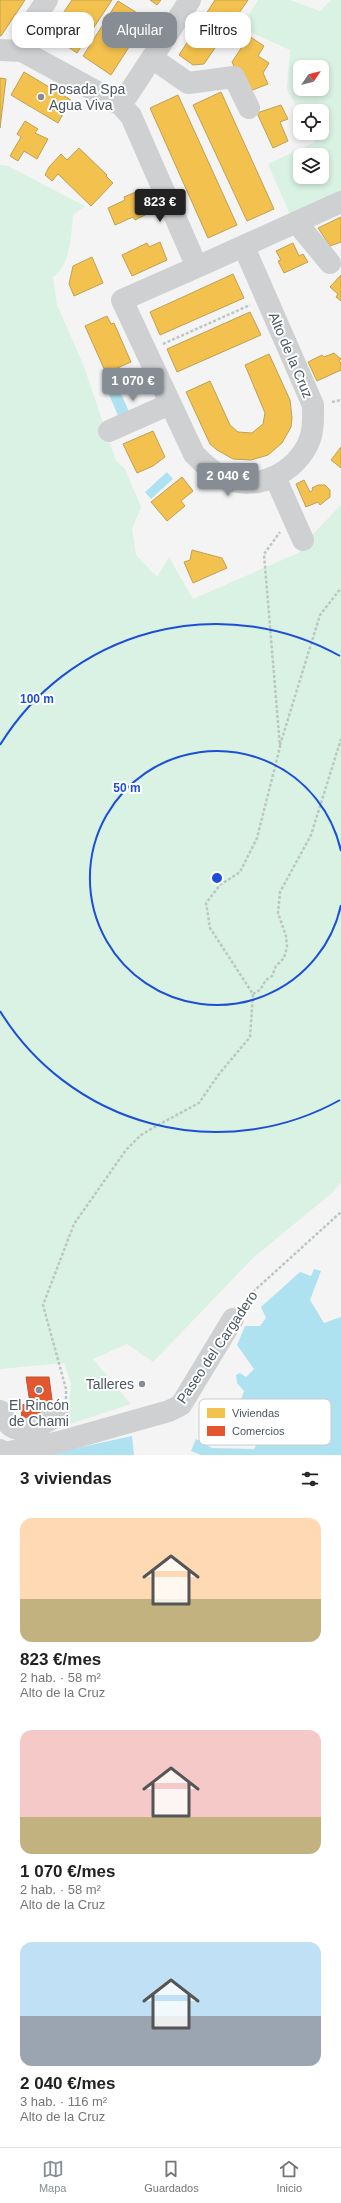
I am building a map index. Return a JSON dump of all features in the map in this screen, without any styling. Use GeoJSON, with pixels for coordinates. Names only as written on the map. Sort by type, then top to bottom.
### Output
{"type":"FeatureCollection","features":[{"type":"Feature","properties":{"kind":"street"},"geometry":{"type":"LineString","coordinates":[[22,51],[27,30],[47,0]]}},
{"type":"Feature","properties":{"kind":"street"},"geometry":{"type":"LineString","coordinates":[[120,104],[190,0]]}},
{"type":"Feature","properties":{"kind":"street"},"geometry":{"type":"LineString","coordinates":[[0,50],[22,51],[120,104],[131,116],[197,268]]}},
{"type":"Feature","properties":{"kind":"street"},"geometry":{"type":"LineString","coordinates":[[152,58],[188,83],[234,77],[248,108]]}},
{"type":"Feature","properties":{"kind":"street","name":"Alto de la Cruz"},"geometry":{"type":"LineString","coordinates":[[244,247],[313,405],[313,425],[310,438],[303,453],[288,468],[275,476],[254,482],[236,481],[224,478],[206,468],[194,454],[122,300],[244,247],[341,202]]}},
{"type":"Feature","properties":{"kind":"street"},"geometry":{"type":"LineString","coordinates":[[297,223],[330,263]]}},
{"type":"Feature","properties":{"kind":"street"},"geometry":{"type":"LineString","coordinates":[[109,431],[170,404]]}},
{"type":"Feature","properties":{"kind":"street"},"geometry":{"type":"LineString","coordinates":[[275,476],[303,540]]}},
{"type":"Feature","properties":{"kind":"street","name":"Paseo del Cargadero"},"geometry":{"type":"LineString","coordinates":[[0,1450],[4,1452],[59,1442],[169,1411],[181,1405],[234,1319]]}},
{"type":"Feature","properties":{"kind":"street"},"geometry":{"type":"LineString","coordinates":[[0,1410],[8,1424],[14,1428],[30,1428],[58,1415]]}},
{"type":"Feature","properties":{"kind":"path"},"geometry":{"type":"LineString","coordinates":[[146,352],[266,297]]}},
{"type":"Feature","properties":{"kind":"path"},"geometry":{"type":"LineString","coordinates":[[280,747],[264,554],[292,515]]}},
{"type":"Feature","properties":{"kind":"path"},"geometry":{"type":"LineString","coordinates":[[58,1415],[66,1406],[66,1390],[43,1305],[74,1224],[126,1150],[142,1135],[199,1103],[219,1074],[250,1037],[253,994],[210,928],[206,903],[220,885],[240,872],[257,838],[280,747],[320,615],[341,588]]}},
{"type":"Feature","properties":{"kind":"path"},"geometry":{"type":"LineString","coordinates":[[253,994],[260,990],[266,980],[272,976],[276,966],[284,958],[288,946],[278,913],[280,892],[311,835],[331,766],[341,739]]}},
{"type":"Feature","properties":{"kind":"path","name":"Paseo del Cargadero"},"geometry":{"type":"LineString","coordinates":[[234,1319],[255,1290],[341,1212]]}},
{"type":"Feature","properties":{"kind":"green space"},"geometry":{"type":"Polygon","coordinates":[[[258,0],[290,0],[320,11],[331,0],[341,0],[341,192],[290,215],[268,164],[293,152],[293,184],[329,184],[329,148],[302,148],[315,142],[314,140],[329,140],[329,104],[295,104],[287,89],[290,50],[251,32],[251,12],[258,0]]]}},
{"type":"Feature","properties":{"kind":"green space"},"geometry":{"type":"Polygon","coordinates":[[[0,165],[8,166],[85,206],[73,215],[71,240],[67,257],[59,272],[53,277],[57,305],[83,364],[116,461],[125,469],[141,507],[132,529],[136,555],[157,577],[169,557],[193,599],[298,553],[312,541],[310,537],[341,505],[341,1182],[333,1192],[252,1259],[153,1362],[127,1344],[93,1359],[131,1404],[67,1425],[71,1384],[64,1363],[0,1369],[0,165]]]}},
{"type":"Feature","properties":{"kind":"water"},"geometry":{"type":"Polygon","coordinates":[[[118,387],[130,414],[119,418],[108,392],[118,387]]]}},
{"type":"Feature","properties":{"kind":"water"},"geometry":{"type":"Polygon","coordinates":[[[167,472],[173,479],[151,499],[145,492],[167,472]]]}},
{"type":"Feature","properties":{"kind":"water"},"geometry":{"type":"Polygon","coordinates":[[[314,1269],[321,1271],[310,1300],[324,1323],[341,1317],[341,1455],[201,1455],[191,1451],[196,1439],[199,1441],[199,1445],[207,1445],[212,1448],[254,1449],[256,1445],[331,1445],[331,1399],[241,1399],[244,1391],[237,1383],[236,1375],[240,1373],[246,1377],[254,1369],[237,1345],[245,1326],[260,1326],[266,1318],[261,1307],[300,1272],[311,1276],[314,1269]]]}},
{"type":"Feature","properties":{"kind":"water"},"geometry":{"type":"Polygon","coordinates":[[[132,1436],[134,1455],[45,1455],[132,1436]]]}},
{"type":"Feature","properties":{"kind":"building: Viviendas"},"geometry":{"type":"Polygon","coordinates":[[[0,0],[25,0],[17,12],[12,12],[12,20],[0,36],[0,0]]]}},
{"type":"Feature","properties":{"kind":"building: Viviendas"},"geometry":{"type":"Polygon","coordinates":[[[72,0],[112,0],[104,12],[102,12],[102,15],[94,27],[94,12],[64,12],[72,0]]]}},
{"type":"Feature","properties":{"kind":"building: Viviendas"},"geometry":{"type":"Polygon","coordinates":[[[150,0],[161,0],[157,5],[150,0]]]}},
{"type":"Feature","properties":{"kind":"building: Viviendas"},"geometry":{"type":"Polygon","coordinates":[[[215,0],[248,0],[240,12],[207,12],[215,0]]]}},
{"type":"Feature","properties":{"kind":"building: Viviendas"},"geometry":{"type":"Polygon","coordinates":[[[118,1],[136,12],[111,12],[118,1]]]}},
{"type":"Feature","properties":{"kind":"building: Viviendas"},"geometry":{"type":"Polygon","coordinates":[[[102,26],[102,48],[128,48],[111,75],[83,56],[88,48],[94,48],[94,39],[102,26]]]}},
{"type":"Feature","properties":{"kind":"building: Viviendas"},"geometry":{"type":"Polygon","coordinates":[[[251,37],[264,46],[258,56],[269,63],[263,73],[268,84],[250,91],[242,84],[232,62],[241,48],[251,48],[251,37]]]}},
{"type":"Feature","properties":{"kind":"building: Viviendas"},"geometry":{"type":"Polygon","coordinates":[[[185,46],[185,48],[215,48],[204,64],[193,65],[179,55],[185,46]]]}},
{"type":"Feature","properties":{"kind":"building: Viviendas"},"geometry":{"type":"Polygon","coordinates":[[[70,48],[80,48],[77,53],[70,48]]]}},
{"type":"Feature","properties":{"kind":"building: Viviendas","name":"Posada Spa Agua Viva"},"geometry":{"type":"Polygon","coordinates":[[[24,72],[71,100],[58,123],[11,95],[24,72]]]}},
{"type":"Feature","properties":{"kind":"building: Viviendas"},"geometry":{"type":"Polygon","coordinates":[[[0,78],[6,79],[0,128],[0,78]]]}},
{"type":"Feature","properties":{"kind":"building: Viviendas"},"geometry":{"type":"Polygon","coordinates":[[[221,92],[274,209],[247,221],[193,105],[221,92]]]}},
{"type":"Feature","properties":{"kind":"building: Viviendas"},"geometry":{"type":"Polygon","coordinates":[[[178,95],[237,225],[208,238],[150,108],[178,95]]]}},
{"type":"Feature","properties":{"kind":"building: Viviendas"},"geometry":{"type":"Polygon","coordinates":[[[281,105],[288,119],[280,122],[288,141],[273,148],[257,113],[281,105]]]}},
{"type":"Feature","properties":{"kind":"building: Viviendas"},"geometry":{"type":"Polygon","coordinates":[[[25,121],[38,129],[35,133],[48,139],[37,159],[24,151],[18,161],[10,156],[21,137],[17,134],[25,121]]]}},
{"type":"Feature","properties":{"kind":"building: Viviendas"},"geometry":{"type":"Polygon","coordinates":[[[79,148],[107,175],[106,176],[113,183],[91,206],[58,174],[52,181],[45,175],[49,167],[61,154],[67,160],[79,148]]]}},
{"type":"Feature","properties":{"kind":"building: Viviendas"},"geometry":{"type":"Polygon","coordinates":[[[143,189],[153,211],[135,220],[133,217],[115,225],[108,208],[125,200],[124,197],[143,189]]]}},
{"type":"Feature","properties":{"kind":"building: Viviendas"},"geometry":{"type":"Polygon","coordinates":[[[341,217],[341,242],[330,246],[318,228],[341,217]]]}},
{"type":"Feature","properties":{"kind":"building: Viviendas"},"geometry":{"type":"Polygon","coordinates":[[[160,242],[167,260],[132,276],[122,255],[147,243],[149,247],[160,242]]]}},
{"type":"Feature","properties":{"kind":"building: Viviendas"},"geometry":{"type":"Polygon","coordinates":[[[293,243],[299,256],[303,254],[308,262],[284,273],[278,261],[281,260],[276,251],[293,243]]]}},
{"type":"Feature","properties":{"kind":"building: Viviendas"},"geometry":{"type":"Polygon","coordinates":[[[92,257],[103,283],[74,296],[69,284],[73,266],[92,257]]]}},
{"type":"Feature","properties":{"kind":"building: Viviendas"},"geometry":{"type":"Polygon","coordinates":[[[233,274],[244,298],[160,335],[150,312],[233,274]]]}},
{"type":"Feature","properties":{"kind":"building: Viviendas"},"geometry":{"type":"Polygon","coordinates":[[[341,275],[341,301],[336,297],[338,294],[330,287],[341,275]]]}},
{"type":"Feature","properties":{"kind":"building: Viviendas"},"geometry":{"type":"Polygon","coordinates":[[[250,312],[261,335],[177,372],[167,349],[250,312]]]}},
{"type":"Feature","properties":{"kind":"building: Viviendas"},"geometry":{"type":"Polygon","coordinates":[[[107,316],[111,324],[114,323],[131,362],[106,373],[85,326],[107,316]]]}},
{"type":"Feature","properties":{"kind":"building: Viviendas"},"geometry":{"type":"Polygon","coordinates":[[[334,353],[341,359],[339,361],[341,363],[341,370],[317,381],[308,362],[322,355],[324,357],[334,353]]]}},
{"type":"Feature","properties":{"kind":"building: Viviendas"},"geometry":{"type":"Polygon","coordinates":[[[269,354],[290,400],[292,418],[291,427],[282,443],[268,455],[251,460],[233,459],[217,450],[210,444],[186,392],[210,381],[230,425],[238,432],[252,433],[263,424],[265,413],[245,365],[269,354]]]}},
{"type":"Feature","properties":{"kind":"building: Viviendas"},"geometry":{"type":"Polygon","coordinates":[[[153,431],[165,457],[153,466],[137,473],[123,444],[153,431]]]}},
{"type":"Feature","properties":{"kind":"building: Viviendas"},"geometry":{"type":"Polygon","coordinates":[[[341,447],[341,468],[331,460],[341,447]]]}},
{"type":"Feature","properties":{"kind":"building: Viviendas"},"geometry":{"type":"Polygon","coordinates":[[[182,477],[193,491],[181,501],[185,506],[167,521],[151,502],[182,477]]]}},
{"type":"Feature","properties":{"kind":"building: Viviendas"},"geometry":{"type":"Polygon","coordinates":[[[304,480],[310,492],[313,490],[312,488],[318,485],[325,485],[330,490],[330,497],[320,505],[318,502],[306,507],[296,484],[304,480]]]}},
{"type":"Feature","properties":{"kind":"building: Viviendas"},"geometry":{"type":"Polygon","coordinates":[[[192,550],[222,558],[227,568],[193,583],[184,562],[190,560],[192,550]]]}},
{"type":"Feature","properties":{"kind":"building: Comercios","name":"El Rincón de Chami"},"geometry":{"type":"Polygon","coordinates":[[[26,1377],[49,1377],[54,1415],[22,1420],[21,1405],[30,1403],[26,1377]]]}},
{"type":"Feature","properties":{"kind":"place","name":"Posada Spa Agua Viva"},"geometry":{"type":"Point","coordinates":[41,97]}},
{"type":"Feature","properties":{"kind":"place","name":"Talleres"},"geometry":{"type":"Point","coordinates":[142,1384]}},
{"type":"Feature","properties":{"kind":"place","name":"El Rincón de Chami"},"geometry":{"type":"Point","coordinates":[39,1390]}}]}
